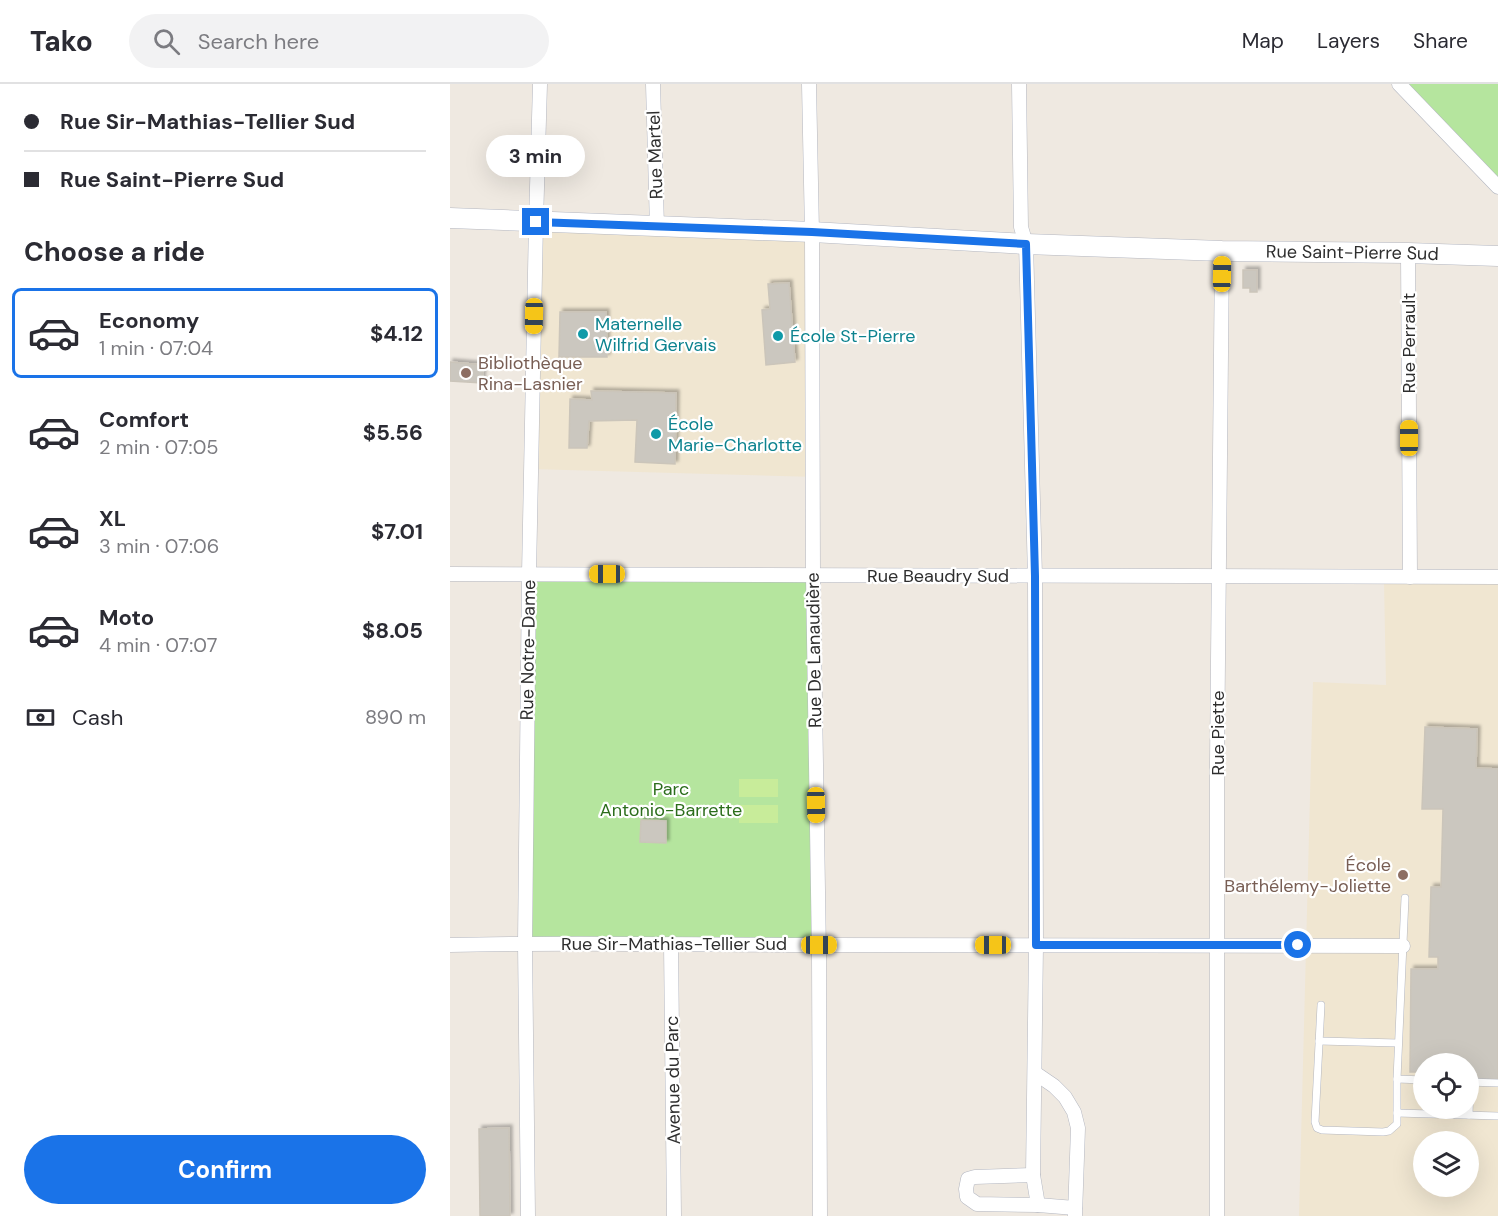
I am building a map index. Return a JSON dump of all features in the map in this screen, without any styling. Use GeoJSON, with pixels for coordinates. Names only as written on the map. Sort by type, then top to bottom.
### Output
{"type":"FeatureCollection","features":[{"type":"Feature","properties":{"kind":"street","name":"Rue Notre-Dame"},"geometry":{"type":"LineString","coordinates":[[528,1216],[525,943],[529,574],[540,84]]}},
{"type":"Feature","properties":{"kind":"street","name":"Rue Martel"},"geometry":{"type":"LineString","coordinates":[[653,84],[657,227]]}},
{"type":"Feature","properties":{"kind":"street","name":"Rue De Lanaudière"},"geometry":{"type":"LineString","coordinates":[[809,84],[820,1216]]}},
{"type":"Feature","properties":{"kind":"street"},"geometry":{"type":"LineString","coordinates":[[1019,84],[1021,227],[1026,244],[1035,576],[1036,945],[1033,1175],[1038,1205]]}},
{"type":"Feature","properties":{"kind":"street"},"geometry":{"type":"LineString","coordinates":[[1400,84],[1498,187]]}},
{"type":"Feature","properties":{"kind":"street","name":"Rue Saint-Pierre Sud"},"geometry":{"type":"LineString","coordinates":[[450,218],[812,232],[1026,244],[1498,256]]}},
{"type":"Feature","properties":{"kind":"street","name":"Rue Piette"},"geometry":{"type":"LineString","coordinates":[[1216,1216],[1217,763],[1222,250]]}},
{"type":"Feature","properties":{"kind":"street","name":"Rue Perrault"},"geometry":{"type":"LineString","coordinates":[[1408,253],[1410,577]]}},
{"type":"Feature","properties":{"kind":"street","name":"Rue Beaudry Sud"},"geometry":{"type":"LineString","coordinates":[[450,574],[1498,577]]}},
{"type":"Feature","properties":{"kind":"street","name":"Rue Sir-Mathias-Tellier Sud"},"geometry":{"type":"LineString","coordinates":[[450,945],[525,943],[1403,946]]}},
{"type":"Feature","properties":{"kind":"street","name":"Avenue du Parc"},"geometry":{"type":"LineString","coordinates":[[671,944],[674,1216]]}},
{"type":"Feature","properties":{"kind":"street"},"geometry":{"type":"LineString","coordinates":[[1033,1175],[968,1179],[967,1197],[977,1204],[1038,1205],[1075,1212],[1078,1128],[1074,1112],[1065,1097],[1054,1086],[1035,1073]]}},
{"type":"Feature","properties":{"kind":"lane"},"geometry":{"type":"LineString","coordinates":[[1321,1005],[1315,1122],[1317,1128],[1389,1131],[1397,1124],[1398,1043],[1405,898]]}},
{"type":"Feature","properties":{"kind":"lane"},"geometry":{"type":"LineString","coordinates":[[1319,1041],[1398,1043]]}},
{"type":"Feature","properties":{"kind":"lane"},"geometry":{"type":"LineString","coordinates":[[1397,1079],[1413,1080]]}},
{"type":"Feature","properties":{"kind":"lane"},"geometry":{"type":"LineString","coordinates":[[1479,1082],[1498,1083]]}},
{"type":"Feature","properties":{"kind":"lane"},"geometry":{"type":"LineString","coordinates":[[1397,1113],[1413,1113]]}},
{"type":"Feature","properties":{"kind":"lane"},"geometry":{"type":"LineString","coordinates":[[1479,1115],[1498,1116]]}},
{"type":"Feature","properties":{"kind":"shaded area"},"geometry":{"type":"Polygon","coordinates":[[[536,222],[812,232],[816,477],[530,469],[536,222]]]}},
{"type":"Feature","properties":{"kind":"shaded area","name":"École Barthélemy-Joliette"},"geometry":{"type":"Polygon","coordinates":[[[1498,579],[1498,1216],[1299,1216],[1313,682],[1386,685],[1384,582],[1498,579]]]}},
{"type":"Feature","properties":{"kind":"green space"},"geometry":{"type":"Polygon","coordinates":[[[1399,84],[1498,84],[1498,187],[1399,84]]]}},
{"type":"Feature","properties":{"kind":"green space","name":"Parc Antonio-Barrette"},"geometry":{"type":"Polygon","coordinates":[[[529,574],[813,575],[819,945],[525,943],[529,574]]]}},
{"type":"Feature","properties":{"kind":"green space"},"geometry":{"type":"Polygon","coordinates":[[[739,779],[778,779],[778,797],[739,797],[739,779]]]}},
{"type":"Feature","properties":{"kind":"green space"},"geometry":{"type":"Polygon","coordinates":[[[739,805],[778,805],[778,823],[739,823],[739,805]]]}},
{"type":"Feature","properties":{"kind":"building"},"geometry":{"type":"Polygon","coordinates":[[[1243,270],[1257,270],[1257,292],[1250,292],[1250,288],[1243,288],[1243,270]]]}},
{"type":"Feature","properties":{"kind":"building","name":"École St-Pierre"},"geometry":{"type":"Polygon","coordinates":[[[789,283],[795,362],[766,365],[762,310],[770,309],[768,284],[789,283]]]}},
{"type":"Feature","properties":{"kind":"building","name":"Maternelle Wilfrid Gervais"},"geometry":{"type":"Polygon","coordinates":[[[560,312],[606,312],[607,357],[559,357],[560,312]]]}},
{"type":"Feature","properties":{"kind":"building","name":"Bibliothèque Rina-Lasnier"},"geometry":{"type":"Polygon","coordinates":[[[450,362],[483,365],[482,383],[450,381],[450,362]]]}},
{"type":"Feature","properties":{"kind":"building","name":"École Marie-Charlotte"},"geometry":{"type":"Polygon","coordinates":[[[591,391],[676,393],[675,464],[635,462],[637,420],[589,421],[587,448],[569,448],[570,399],[592,400],[591,391]]]}},
{"type":"Feature","properties":{"kind":"building"},"geometry":{"type":"Polygon","coordinates":[[[1425,727],[1477,729],[1476,768],[1498,769],[1498,1080],[1479,1079],[1479,1053],[1413,1053],[1413,1072],[1410,1072],[1411,969],[1438,969],[1438,957],[1429,957],[1431,887],[1441,887],[1443,809],[1422,809],[1425,727]]]}},
{"type":"Feature","properties":{"kind":"building"},"geometry":{"type":"Polygon","coordinates":[[[641,820],[666,821],[666,843],[640,842],[641,820]]]}},
{"type":"Feature","properties":{"kind":"building"},"geometry":{"type":"Polygon","coordinates":[[[509,1128],[510,1216],[480,1216],[479,1129],[509,1128]]]}},
{"type":"Feature","properties":{"kind":"place","name":"Maternelle Wilfrid Gervais"},"geometry":{"type":"Point","coordinates":[583,334]}},
{"type":"Feature","properties":{"kind":"place","name":"École St-Pierre"},"geometry":{"type":"Point","coordinates":[778,336]}},
{"type":"Feature","properties":{"kind":"place","name":"Bibliothèque Rina-Lasnier"},"geometry":{"type":"Point","coordinates":[466,373]}},
{"type":"Feature","properties":{"kind":"place","name":"École Marie-Charlotte"},"geometry":{"type":"Point","coordinates":[656,434]}},
{"type":"Feature","properties":{"kind":"place","name":"École Barthélemy-Joliette"},"geometry":{"type":"Point","coordinates":[1403,875]}},
{"type":"Feature","properties":{"kind":"route"},"geometry":{"type":"LineString","coordinates":[[536,222],[812,232],[1026,244],[1035,576],[1036,945],[1298,945]]}}]}
